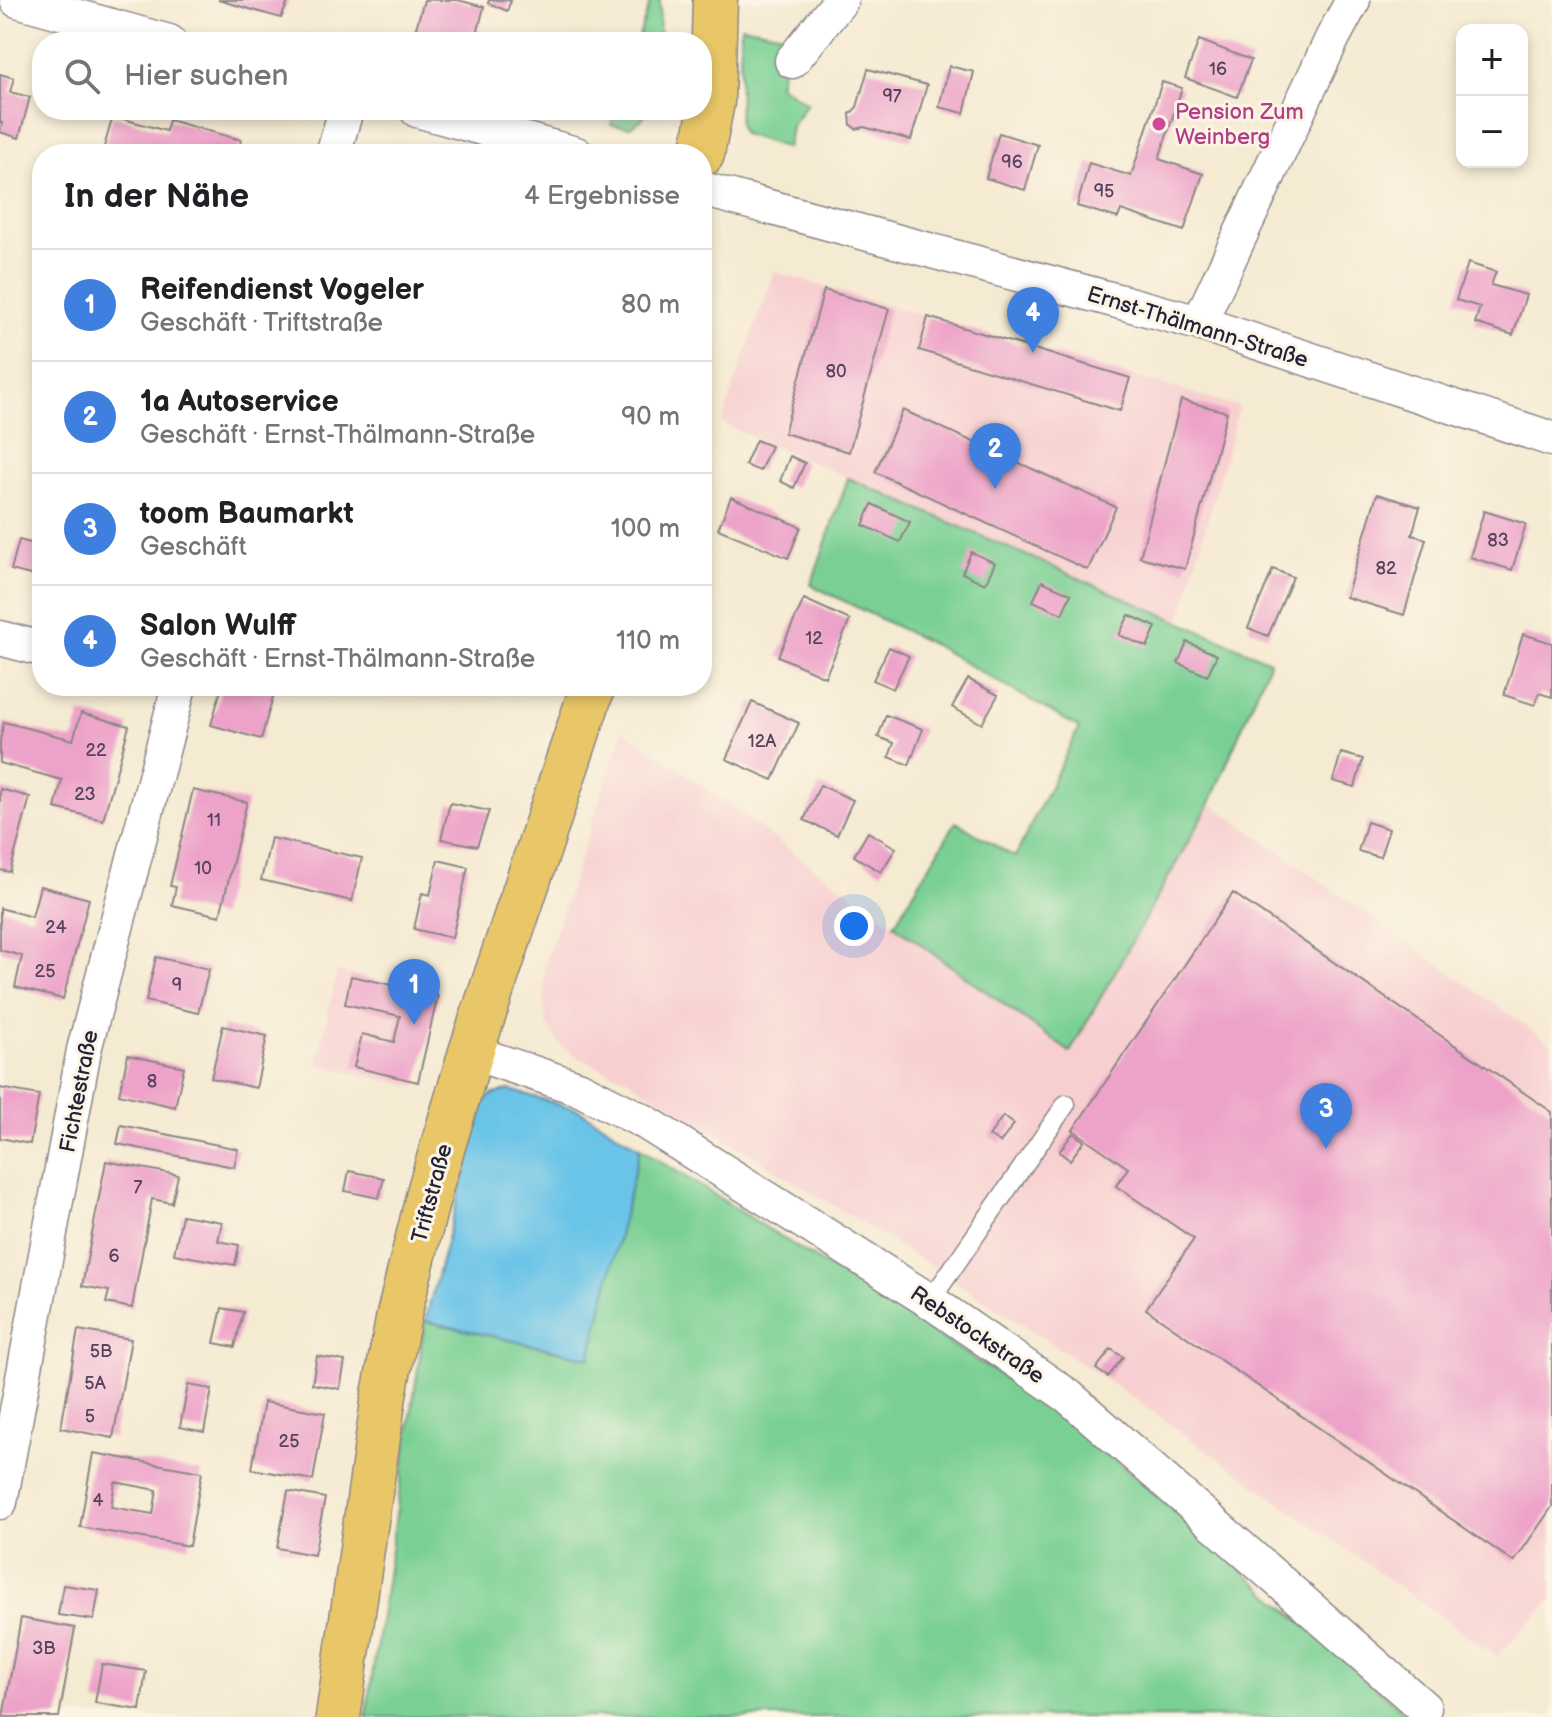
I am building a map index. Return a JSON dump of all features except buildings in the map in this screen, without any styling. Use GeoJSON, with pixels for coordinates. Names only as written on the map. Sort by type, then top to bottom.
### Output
{"type":"FeatureCollection","features":[{"type":"Feature","properties":{"kind":"main road"},"geometry":{"type":"LineString","coordinates":[[687,32],[691,0]]}},
{"type":"Feature","properties":{"kind":"main road"},"geometry":{"type":"LineString","coordinates":[[712,102],[715,0]]}},
{"type":"Feature","properties":{"kind":"main road"},"geometry":{"type":"LineString","coordinates":[[683,120],[687,144]]}},
{"type":"Feature","properties":{"kind":"main road"},"geometry":{"type":"LineString","coordinates":[[704,144],[709,120]]}},
{"type":"Feature","properties":{"kind":"main road","name":"Triftstraße"},"geometry":{"type":"LineString","coordinates":[[338,1717],[384,1395],[399,1315],[430,1189],[471,1052],[590,696]]}},
{"type":"Feature","properties":{"kind":"street"},"geometry":{"type":"LineString","coordinates":[[17,0],[51,4],[138,32]]}},
{"type":"Feature","properties":{"kind":"street"},"geometry":{"type":"LineString","coordinates":[[792,61],[841,0]]}},
{"type":"Feature","properties":{"kind":"street"},"geometry":{"type":"LineString","coordinates":[[1199,323],[1353,0]]}},
{"type":"Feature","properties":{"kind":"street"},"geometry":{"type":"LineString","coordinates":[[336,144],[343,120]]}},
{"type":"Feature","properties":{"kind":"street"},"geometry":{"type":"LineString","coordinates":[[453,120],[540,144]]}},
{"type":"Feature","properties":{"kind":"street","name":"Ernst-Thälmann-Straße"},"geometry":{"type":"LineString","coordinates":[[712,192],[1199,323],[1552,439]]}},
{"type":"Feature","properties":{"kind":"street"},"geometry":{"type":"LineString","coordinates":[[0,638],[32,646]]}},
{"type":"Feature","properties":{"kind":"street","name":"Fichtestraße"},"geometry":{"type":"LineString","coordinates":[[0,1502],[7,1421],[84,1050],[176,696]]}},
{"type":"Feature","properties":{"kind":"street","name":"Rebstockstraße"},"geometry":{"type":"LineString","coordinates":[[471,1052],[578,1088],[645,1122],[930,1301],[1068,1396],[1428,1712]]}},
{"type":"Feature","properties":{"kind":"lane"},"geometry":{"type":"LineString","coordinates":[[930,1301],[1066,1104]]}},
{"type":"Feature","properties":{"kind":"shaded area"},"geometry":{"type":"Polygon","coordinates":[[[774,272],[1239,407],[1180,620],[721,423],[774,272]]]}},
{"type":"Feature","properties":{"kind":"shaded area"},"geometry":{"type":"Polygon","coordinates":[[[623,729],[1069,1051],[1210,803],[1552,1044],[1552,1599],[1497,1657],[1111,1382],[915,1256],[623,1076],[576,1056],[560,1045],[546,1024],[544,967],[623,729]]]}},
{"type":"Feature","properties":{"kind":"shaded area"},"geometry":{"type":"Polygon","coordinates":[[[337,971],[439,994],[416,1087],[317,1064],[337,971]]]}},
{"type":"Feature","properties":{"kind":"green space"},"geometry":{"type":"Polygon","coordinates":[[[651,0],[660,0],[659,32],[640,32],[651,0]]]}},
{"type":"Feature","properties":{"kind":"green space"},"geometry":{"type":"Polygon","coordinates":[[[741,26],[790,35],[779,85],[807,103],[791,127],[787,148],[743,134],[739,126],[741,26]]]}},
{"type":"Feature","properties":{"kind":"green space"},"geometry":{"type":"Polygon","coordinates":[[[612,120],[640,120],[630,127],[611,125],[612,120]]]}},
{"type":"Feature","properties":{"kind":"green space"},"geometry":{"type":"Polygon","coordinates":[[[848,478],[1270,661],[1210,803],[1070,1052],[894,925],[956,822],[1015,857],[1079,728],[932,644],[811,585],[848,478]]]}},
{"type":"Feature","properties":{"kind":"green space"},"geometry":{"type":"Polygon","coordinates":[[[640,1148],[1065,1416],[1410,1717],[366,1717],[425,1321],[589,1358],[640,1148]]]}},
{"type":"Feature","properties":{"kind":"water"},"geometry":{"type":"Polygon","coordinates":[[[510,1090],[579,1110],[640,1148],[590,1358],[425,1321],[483,1104],[491,1095],[510,1090]]]}},
{"type":"Feature","properties":{"kind":"place","name":"Pension Zum Weinberg"},"geometry":{"type":"Point","coordinates":[1159,124]}},
{"type":"Feature","properties":{"kind":"place","name":"Salon Wulff"},"geometry":{"type":"Point","coordinates":[1033,353]}},
{"type":"Feature","properties":{"kind":"place","name":"1a Autoservice"},"geometry":{"type":"Point","coordinates":[995,489]}},
{"type":"Feature","properties":{"kind":"place","name":"Reifendienst Vogeler"},"geometry":{"type":"Point","coordinates":[414,1025]}},
{"type":"Feature","properties":{"kind":"place","name":"toom Baumarkt"},"geometry":{"type":"Point","coordinates":[1326,1149]}}]}
